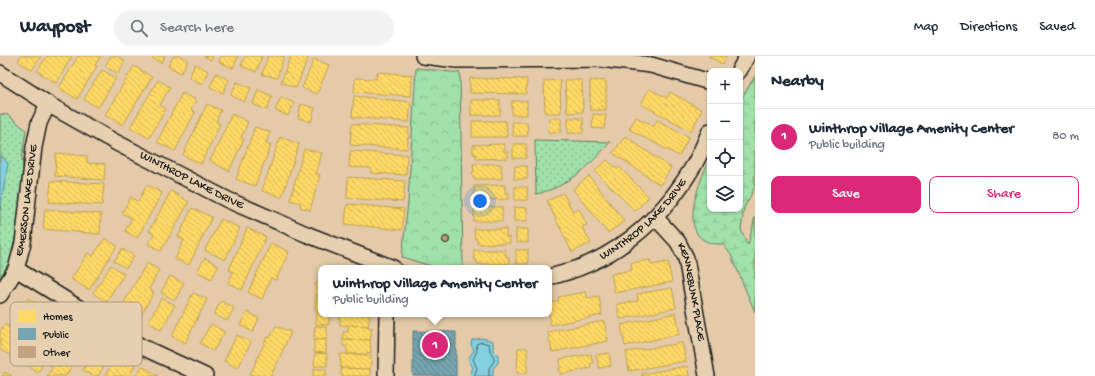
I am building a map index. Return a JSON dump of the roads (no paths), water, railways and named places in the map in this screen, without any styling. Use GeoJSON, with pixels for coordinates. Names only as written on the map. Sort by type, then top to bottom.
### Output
{"type":"FeatureCollection","features":[{"type":"Feature","properties":{"kind":"street"},"geometry":{"type":"LineString","coordinates":[[423,56],[457,60],[600,59],[651,65],[707,81]]}},
{"type":"Feature","properties":{"kind":"street"},"geometry":{"type":"LineString","coordinates":[[741,68],[747,56]]}},
{"type":"Feature","properties":{"kind":"street","name":"WINTHROP LAKE DRIVE"},"geometry":{"type":"LineString","coordinates":[[0,73],[48,104],[114,142],[228,200],[306,234],[384,265]]}},
{"type":"Feature","properties":{"kind":"street","name":"EMERSON LAKE DRIVE"},"geometry":{"type":"LineString","coordinates":[[0,295],[16,269],[23,243],[34,147],[39,122],[48,104]]}},
{"type":"Feature","properties":{"kind":"street","name":"WINTHROP LAKE DRIVE"},"geometry":{"type":"LineString","coordinates":[[552,276],[568,273],[605,257],[643,229],[669,202],[692,169],[707,137]]}},
{"type":"Feature","properties":{"kind":"street","name":"KENNEBUNK PLACE"},"geometry":{"type":"LineString","coordinates":[[655,217],[678,242],[686,258],[706,376]]}},
{"type":"Feature","properties":{"kind":"street"},"geometry":{"type":"LineString","coordinates":[[16,269],[69,302]]}},
{"type":"Feature","properties":{"kind":"street"},"geometry":{"type":"LineString","coordinates":[[386,376],[387,317]]}},
{"type":"Feature","properties":{"kind":"street"},"geometry":{"type":"LineString","coordinates":[[142,347],[205,376]]}},
{"type":"Feature","properties":{"kind":"water"},"geometry":{"type":"Polygon","coordinates":[[[0,156],[2,156],[8,164],[0,210],[0,156]]]}},
{"type":"Feature","properties":{"kind":"water"},"geometry":{"type":"Polygon","coordinates":[[[482,338],[493,341],[493,350],[498,355],[498,363],[493,368],[493,376],[470,376],[473,368],[468,359],[474,350],[471,345],[472,340],[482,338]]]}},
{"type":"Feature","properties":{"kind":"place","name":"Winthrop Village Amenity Center"},"geometry":{"type":"Point","coordinates":[435,345]}}]}
